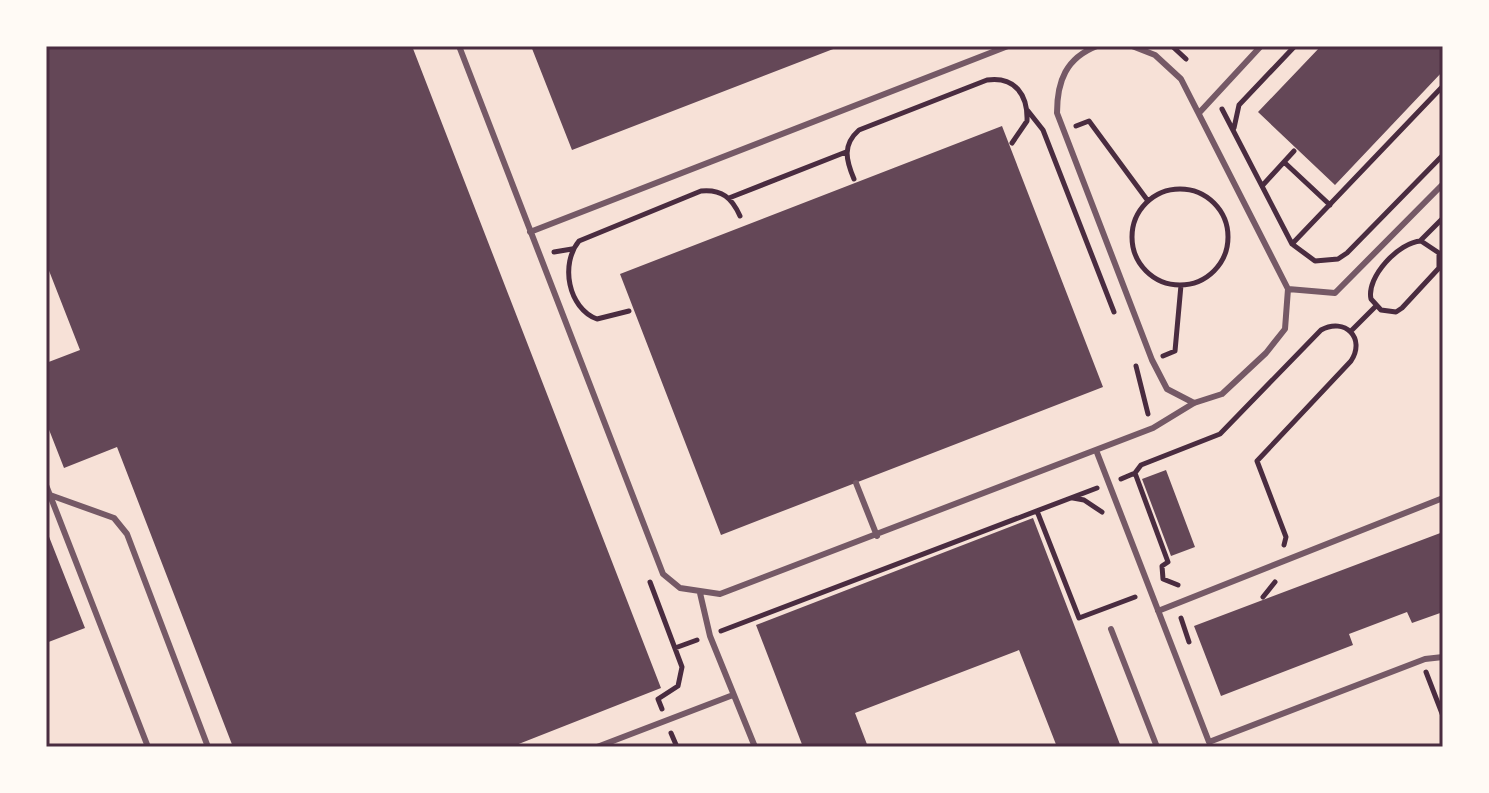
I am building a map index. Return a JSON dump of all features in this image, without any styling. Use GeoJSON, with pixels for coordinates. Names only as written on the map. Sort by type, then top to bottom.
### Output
{"type":"FeatureCollection","features":[{"type":"Feature","properties":{"kind":"lane"},"geometry":{"type":"LineString","coordinates":[[459,46],[663,574],[680,588],[720,594],[1153,428],[1194,403],[1222,394],[1266,353],[1285,329],[1288,289],[1181,79],[1155,55],[1132,46]]}},
{"type":"Feature","properties":{"kind":"lane"},"geometry":{"type":"LineString","coordinates":[[530,232],[1008,46]]}},
{"type":"Feature","properties":{"kind":"lane"},"geometry":{"type":"LineString","coordinates":[[1097,46],[1086,48],[1065,69],[1057,96],[1062,131],[1152,360],[1167,389],[1194,403]]}},
{"type":"Feature","properties":{"kind":"lane"},"geometry":{"type":"LineString","coordinates":[[1199,113],[1261,46]]}},
{"type":"Feature","properties":{"kind":"lane"},"geometry":{"type":"LineString","coordinates":[[1288,289],[1335,293],[1443,184]]}},
{"type":"Feature","properties":{"kind":"lane"},"geometry":{"type":"LineString","coordinates":[[1096,450],[1209,742],[1425,659],[1443,657]]}},
{"type":"Feature","properties":{"kind":"lane"},"geometry":{"type":"LineString","coordinates":[[856,483],[877,536]]}},
{"type":"Feature","properties":{"kind":"lane"},"geometry":{"type":"LineString","coordinates":[[46,485],[148,747]]}},
{"type":"Feature","properties":{"kind":"lane"},"geometry":{"type":"LineString","coordinates":[[50,495],[114,518],[127,534],[208,747]]}},
{"type":"Feature","properties":{"kind":"lane"},"geometry":{"type":"LineString","coordinates":[[1158,611],[1443,498]]}},
{"type":"Feature","properties":{"kind":"lane"},"geometry":{"type":"LineString","coordinates":[[700,593],[710,636],[755,747]]}},
{"type":"Feature","properties":{"kind":"lane"},"geometry":{"type":"LineString","coordinates":[[1111,629],[1157,747]]}},
{"type":"Feature","properties":{"kind":"lane"},"geometry":{"type":"LineString","coordinates":[[597,747],[616,743],[733,695]]}},
{"type":"Feature","properties":{"kind":"path"},"geometry":{"type":"LineString","coordinates":[[1172,46],[1189,62]]}},
{"type":"Feature","properties":{"kind":"path"},"geometry":{"type":"LineString","coordinates":[[1234,129],[1239,105],[1295,46]]}},
{"type":"Feature","properties":{"kind":"path"},"geometry":{"type":"LineString","coordinates":[[854,179],[846,152],[852,137],[859,130],[987,80],[1005,80],[1014,84],[1046,137],[1119,323]]}},
{"type":"Feature","properties":{"kind":"path"},"geometry":{"type":"LineString","coordinates":[[1292,244],[1443,86]]}},
{"type":"Feature","properties":{"kind":"path"},"geometry":{"type":"LineString","coordinates":[[1214,96],[1292,244],[1315,261],[1338,259],[1347,253],[1443,155]]}},
{"type":"Feature","properties":{"kind":"path"},"geometry":{"type":"LineString","coordinates":[[1012,143],[1024,131],[1028,111]]}},
{"type":"Feature","properties":{"kind":"path"},"geometry":{"type":"LineString","coordinates":[[1046,137],[1089,121],[1148,201]]}},
{"type":"Feature","properties":{"kind":"path"},"geometry":{"type":"LineString","coordinates":[[1262,186],[1294,151]]}},
{"type":"Feature","properties":{"kind":"path"},"geometry":{"type":"LineString","coordinates":[[729,198],[846,152]]}},
{"type":"Feature","properties":{"kind":"path"},"geometry":{"type":"LineString","coordinates":[[1284,162],[1330,205]]}},
{"type":"Feature","properties":{"kind":"path"},"geometry":{"type":"LineString","coordinates":[[1187,190],[1212,201],[1226,224],[1227,249],[1215,271],[1205,279],[1181,285],[1154,277],[1136,255],[1134,226],[1148,201],[1160,194],[1187,190]]}},
{"type":"Feature","properties":{"kind":"path"},"geometry":{"type":"LineString","coordinates":[[629,311],[597,319],[582,309],[567,269],[572,249],[579,241],[701,191],[721,192],[729,198],[740,216]]}},
{"type":"Feature","properties":{"kind":"path"},"geometry":{"type":"LineString","coordinates":[[1421,241],[1439,253],[1439,268],[1396,312],[1388,313],[1375,307],[1369,292],[1373,279],[1406,244],[1421,241],[1443,218]]}},
{"type":"Feature","properties":{"kind":"path"},"geometry":{"type":"LineString","coordinates":[[1136,366],[1175,351],[1181,285]]}},
{"type":"Feature","properties":{"kind":"path"},"geometry":{"type":"LineString","coordinates":[[1351,331],[1375,307]]}},
{"type":"Feature","properties":{"kind":"path"},"geometry":{"type":"LineString","coordinates":[[675,648],[1135,473],[1141,465],[1220,434],[1321,330],[1337,324],[1351,331],[1358,347],[1351,361],[1257,461],[1286,537],[1282,547]]}},
{"type":"Feature","properties":{"kind":"path"},"geometry":{"type":"LineString","coordinates":[[1130,352],[1163,456]]}},
{"type":"Feature","properties":{"kind":"path"},"geometry":{"type":"LineString","coordinates":[[1135,473],[1168,562],[1161,572],[1168,583],[1192,652]]}},
{"type":"Feature","properties":{"kind":"path"},"geometry":{"type":"LineString","coordinates":[[1037,511],[1079,618],[1135,597]]}},
{"type":"Feature","properties":{"kind":"path"},"geometry":{"type":"LineString","coordinates":[[647,574],[675,648],[682,678],[673,692],[658,699],[677,747]]}},
{"type":"Feature","properties":{"kind":"path"},"geometry":{"type":"LineString","coordinates":[[1168,583],[1185,584]]}},
{"type":"Feature","properties":{"kind":"path"},"geometry":{"type":"LineString","coordinates":[[1425,659],[1426,673],[1443,716]]}},
{"type":"Feature","properties":{"kind":"building"},"geometry":{"type":"Polygon","coordinates":[[[46,46],[412,46],[661,688],[511,747],[233,747],[117,447],[64,468],[46,422],[46,363],[80,350],[46,263],[46,46]]]}},
{"type":"Feature","properties":{"kind":"building"},"geometry":{"type":"Polygon","coordinates":[[[531,46],[841,46],[572,150],[531,46]]]}},
{"type":"Feature","properties":{"kind":"building"},"geometry":{"type":"Polygon","coordinates":[[[1321,46],[1443,46],[1443,71],[1335,185],[1258,112],[1321,46]]]}},
{"type":"Feature","properties":{"kind":"building"},"geometry":{"type":"Polygon","coordinates":[[[1002,126],[1103,387],[721,535],[620,274],[1002,126]]]}},
{"type":"Feature","properties":{"kind":"building"},"geometry":{"type":"Polygon","coordinates":[[[1166,470],[1195,547],[1171,556],[1142,479],[1166,470]]]}},
{"type":"Feature","properties":{"kind":"building"},"geometry":{"type":"Polygon","coordinates":[[[1033,518],[1121,747],[1057,747],[1019,650],[855,713],[868,747],[803,747],[756,625],[1033,518]]]}},
{"type":"Feature","properties":{"kind":"building"},"geometry":{"type":"Polygon","coordinates":[[[46,529],[85,628],[46,643],[46,529]]]}},
{"type":"Feature","properties":{"kind":"building"},"geometry":{"type":"Polygon","coordinates":[[[1443,532],[1443,612],[1412,623],[1407,612],[1349,634],[1353,645],[1221,696],[1194,626],[1443,532]]]}}]}
